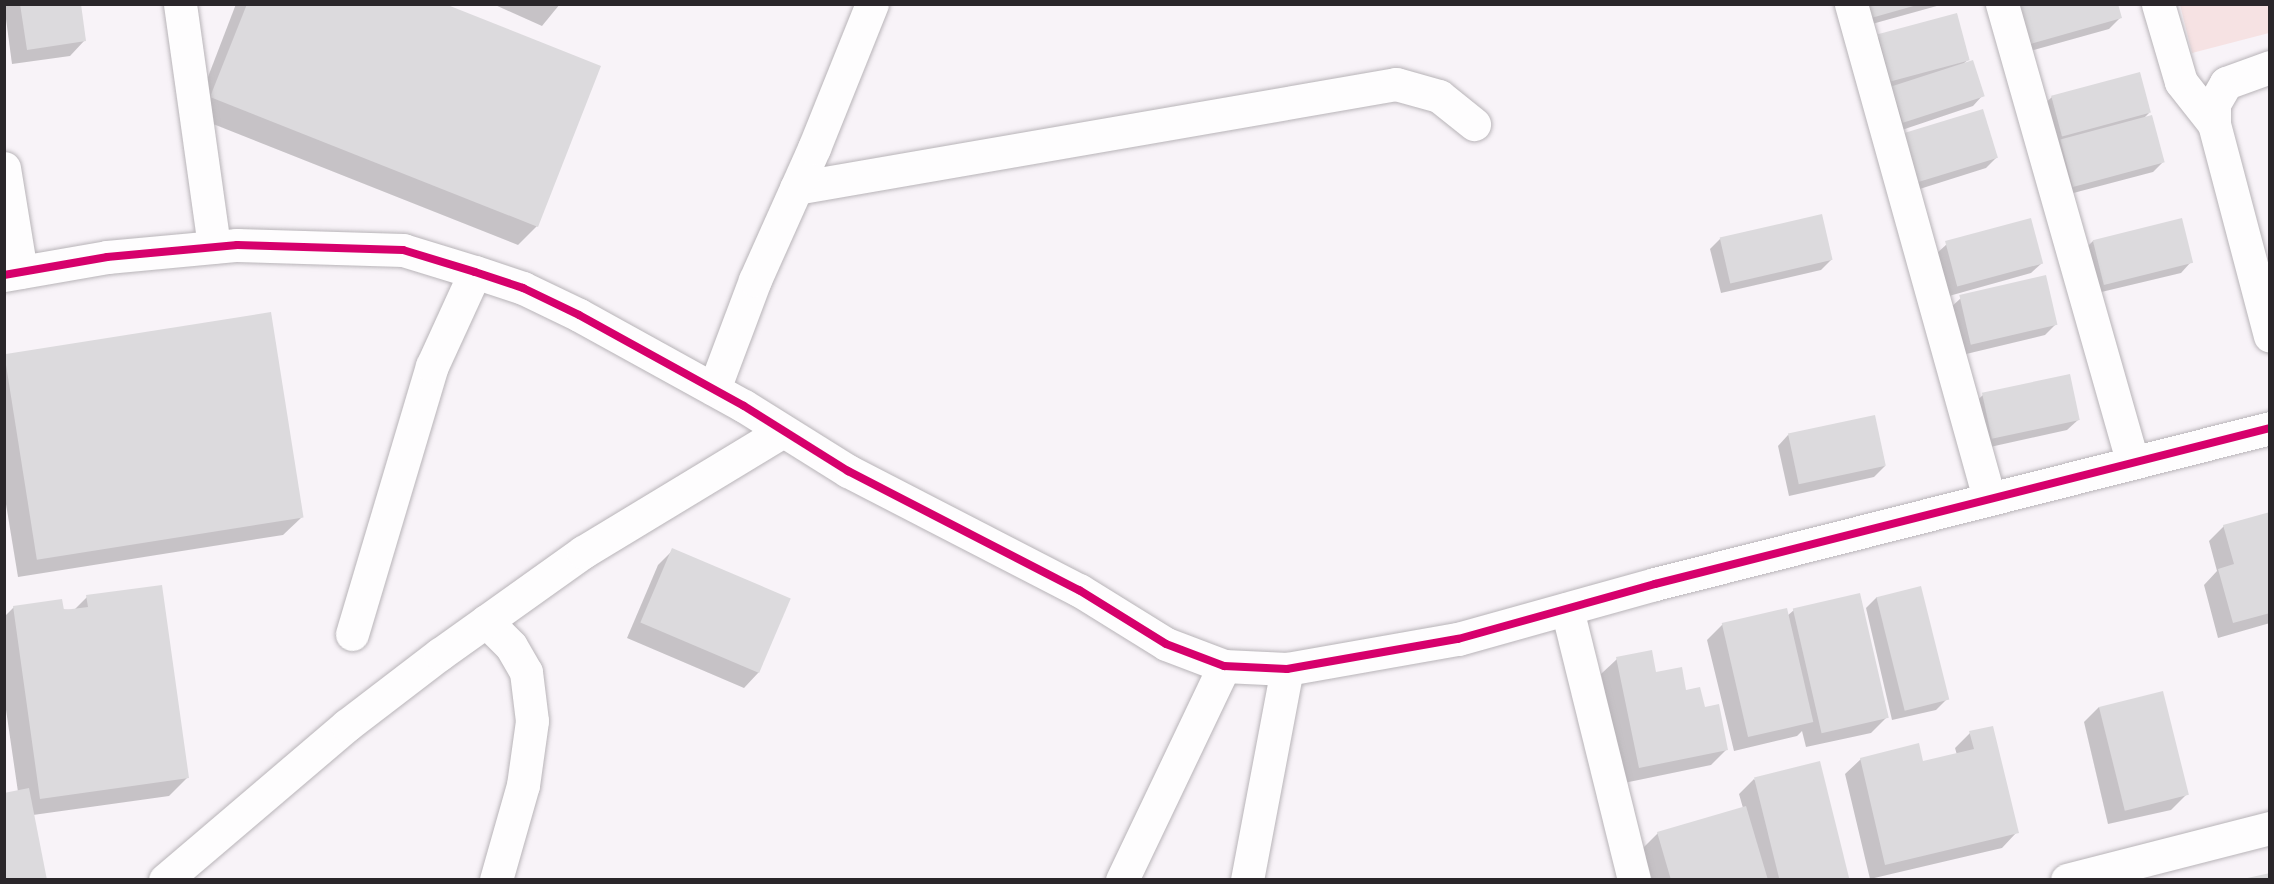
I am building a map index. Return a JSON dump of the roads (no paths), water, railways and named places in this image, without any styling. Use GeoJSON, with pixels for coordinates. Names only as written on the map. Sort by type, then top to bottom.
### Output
{"type":"FeatureCollection","features":[{"type":"Feature","properties":{"kind":"street"},"geometry":{"type":"LineString","coordinates":[[180,4],[214,248]]}},
{"type":"Feature","properties":{"kind":"street"},"geometry":{"type":"LineString","coordinates":[[714,389],[755,280],[796,188],[872,4]]}},
{"type":"Feature","properties":{"kind":"street"},"geometry":{"type":"LineString","coordinates":[[1851,4],[1989,498]]}},
{"type":"Feature","properties":{"kind":"street"},"geometry":{"type":"LineString","coordinates":[[2002,4],[2132,461]]}},
{"type":"Feature","properties":{"kind":"street"},"geometry":{"type":"LineString","coordinates":[[2158,4],[2181,82],[2214,124]]}},
{"type":"Feature","properties":{"kind":"street"},"geometry":{"type":"LineString","coordinates":[[2270,67],[2240,75],[2226,83],[2214,104],[2214,124],[2270,336]]}},
{"type":"Feature","properties":{"kind":"street"},"geometry":{"type":"LineString","coordinates":[[796,188],[1396,84],[1439,96],[1474,124]]}},
{"type":"Feature","properties":{"kind":"street"},"geometry":{"type":"LineString","coordinates":[[4,168],[13,274],[107,257],[214,248],[302,245],[403,250],[475,272],[523,288],[570,311],[714,389],[848,471],[1079,590],[1166,644],[1224,666],[1287,669],[1458,639],[1989,498],[2270,428]]}},
{"type":"Feature","properties":{"kind":"street"},"geometry":{"type":"LineString","coordinates":[[352,634],[432,366],[475,272]]}},
{"type":"Feature","properties":{"kind":"street"},"geometry":{"type":"LineString","coordinates":[[165,879],[347,725],[486,621],[582,552],[781,432]]}},
{"type":"Feature","properties":{"kind":"street"},"geometry":{"type":"LineString","coordinates":[[1567,609],[1634,879]]}},
{"type":"Feature","properties":{"kind":"street"},"geometry":{"type":"LineString","coordinates":[[486,621],[511,646],[526,672],[532,722],[523,785],[496,879]]}},
{"type":"Feature","properties":{"kind":"street"},"geometry":{"type":"LineString","coordinates":[[1122,879],[1224,666]]}},
{"type":"Feature","properties":{"kind":"street"},"geometry":{"type":"LineString","coordinates":[[1247,879],[1287,669]]}},
{"type":"Feature","properties":{"kind":"street"},"geometry":{"type":"LineString","coordinates":[[2067,879],[2270,828]]}}]}
